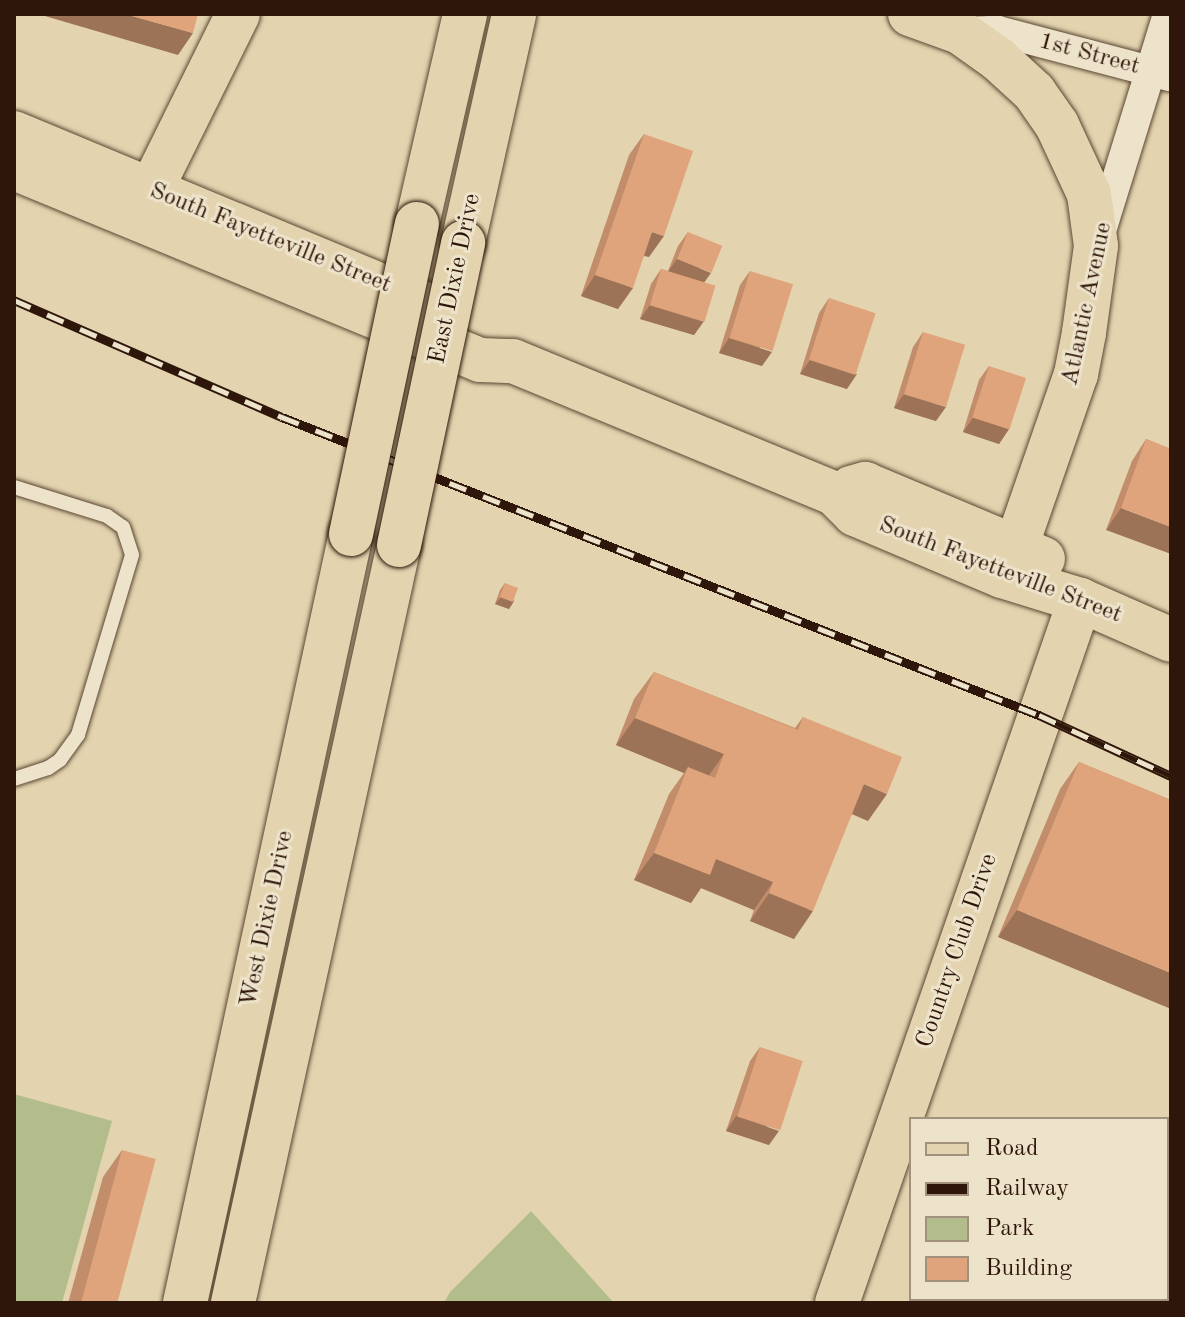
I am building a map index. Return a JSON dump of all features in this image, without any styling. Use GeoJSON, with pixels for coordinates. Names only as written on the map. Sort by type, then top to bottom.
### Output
{"type":"FeatureCollection","features":[{"type":"Feature","properties":{"kind":"main road"},"geometry":{"type":"LineString","coordinates":[[151,190],[238,14]]}},
{"type":"Feature","properties":{"kind":"main road"},"geometry":{"type":"LineString","coordinates":[[447,14],[453,70]]}},
{"type":"Feature","properties":{"kind":"main road","name":"East Dixie Drive"},"geometry":{"type":"LineString","coordinates":[[351,534],[465,14]]}},
{"type":"Feature","properties":{"kind":"main road","name":"East Dixie Drive"},"geometry":{"type":"LineString","coordinates":[[399,545],[514,14]]}},
{"type":"Feature","properties":{"kind":"main road"},"geometry":{"type":"LineString","coordinates":[[492,117],[534,14]]}},
{"type":"Feature","properties":{"kind":"main road"},"geometry":{"type":"LineString","coordinates":[[910,14],[960,32],[998,59],[1034,92],[1057,125],[1089,194],[1096,246]]}},
{"type":"Feature","properties":{"kind":"main road","name":"South Fayetteville Street"},"geometry":{"type":"LineString","coordinates":[[14,133],[490,331],[513,361]]}},
{"type":"Feature","properties":{"kind":"main road","name":"South Fayetteville Street"},"geometry":{"type":"LineString","coordinates":[[14,168],[480,360],[513,361],[834,493],[855,514],[1002,576],[1080,600],[1171,640]]}},
{"type":"Feature","properties":{"kind":"main road","name":"Atlantic Avenue"},"geometry":{"type":"LineString","coordinates":[[1016,547],[1076,374],[1096,246]]}},
{"type":"Feature","properties":{"kind":"main road","name":"South Fayetteville Street"},"geometry":{"type":"LineString","coordinates":[[834,493],[865,484],[1171,612]]}},
{"type":"Feature","properties":{"kind":"main road","name":"West Dixie Drive"},"geometry":{"type":"LineString","coordinates":[[185,1303],[351,534]]}},
{"type":"Feature","properties":{"kind":"main road","name":"West Dixie Drive"},"geometry":{"type":"LineString","coordinates":[[233,1303],[399,545]]}},
{"type":"Feature","properties":{"kind":"main road","name":"Country Club Drive"},"geometry":{"type":"LineString","coordinates":[[837,1303],[1080,600]]}},
{"type":"Feature","properties":{"kind":"street","name":"Atlantic Avenue"},"geometry":{"type":"LineString","coordinates":[[1096,246],[1161,74],[1168,14]]}},
{"type":"Feature","properties":{"kind":"street","name":"1st Street"},"geometry":{"type":"LineString","coordinates":[[960,32],[998,31],[1161,74]]}},
{"type":"Feature","properties":{"kind":"lane"},"geometry":{"type":"LineString","coordinates":[[14,487],[107,516],[123,527],[132,555],[78,735],[60,760],[48,768],[14,779]]}},
{"type":"Feature","properties":{"kind":"green space"},"geometry":{"type":"Polygon","coordinates":[[[14,1094],[112,1121],[62,1303],[14,1303],[14,1094]]]}},
{"type":"Feature","properties":{"kind":"green space"},"geometry":{"type":"Polygon","coordinates":[[[531,1211],[614,1303],[444,1303],[450,1292],[531,1211]]]}},
{"type":"Feature","properties":{"kind":"building"},"geometry":{"type":"Polygon","coordinates":[[[125,14],[198,14],[193,33],[125,14]]]}},
{"type":"Feature","properties":{"kind":"building"},"geometry":{"type":"Polygon","coordinates":[[[644,134],[693,151],[664,236],[652,232],[633,288],[595,275],[644,134]]]}},
{"type":"Feature","properties":{"kind":"building"},"geometry":{"type":"Polygon","coordinates":[[[688,232],[722,246],[711,273],[677,259],[688,232]]]}},
{"type":"Feature","properties":{"kind":"building"},"geometry":{"type":"Polygon","coordinates":[[[661,269],[716,286],[704,322],[650,305],[661,269]]]}},
{"type":"Feature","properties":{"kind":"building"},"geometry":{"type":"Polygon","coordinates":[[[750,271],[793,284],[773,351],[730,338],[750,271]]]}},
{"type":"Feature","properties":{"kind":"building"},"geometry":{"type":"Polygon","coordinates":[[[829,298],[876,313],[856,375],[809,360],[829,298]]]}},
{"type":"Feature","properties":{"kind":"building"},"geometry":{"type":"Polygon","coordinates":[[[923,332],[965,345],[946,407],[904,394],[923,332]]]}},
{"type":"Feature","properties":{"kind":"building"},"geometry":{"type":"Polygon","coordinates":[[[989,366],[1026,378],[1009,429],[972,417],[989,366]]]}},
{"type":"Feature","properties":{"kind":"building"},"geometry":{"type":"Polygon","coordinates":[[[1146,439],[1171,449],[1171,527],[1121,508],[1146,439]]]}},
{"type":"Feature","properties":{"kind":"building"},"geometry":{"type":"Polygon","coordinates":[[[505,583],[518,588],[513,602],[500,597],[505,583]]]}},
{"type":"Feature","properties":{"kind":"building"},"geometry":{"type":"Polygon","coordinates":[[[654,672],[798,730],[803,717],[902,757],[887,794],[864,784],[813,911],[769,893],[773,882],[716,859],[710,875],[654,853],[688,767],[715,778],[724,754],[635,718],[654,672]]]}},
{"type":"Feature","properties":{"kind":"building"},"geometry":{"type":"Polygon","coordinates":[[[1079,762],[1171,800],[1171,973],[1017,910],[1079,762]]]}},
{"type":"Feature","properties":{"kind":"building"},"geometry":{"type":"Polygon","coordinates":[[[760,1047],[803,1061],[780,1130],[737,1116],[760,1047]]]}},
{"type":"Feature","properties":{"kind":"building"},"geometry":{"type":"Polygon","coordinates":[[[122,1150],[156,1159],[117,1303],[81,1303],[122,1150]]]}},
{"type":"Feature","properties":{"kind":"railway"},"geometry":{"type":"LineString","coordinates":[[14,300],[282,417],[1039,715],[1171,776]]}}]}
